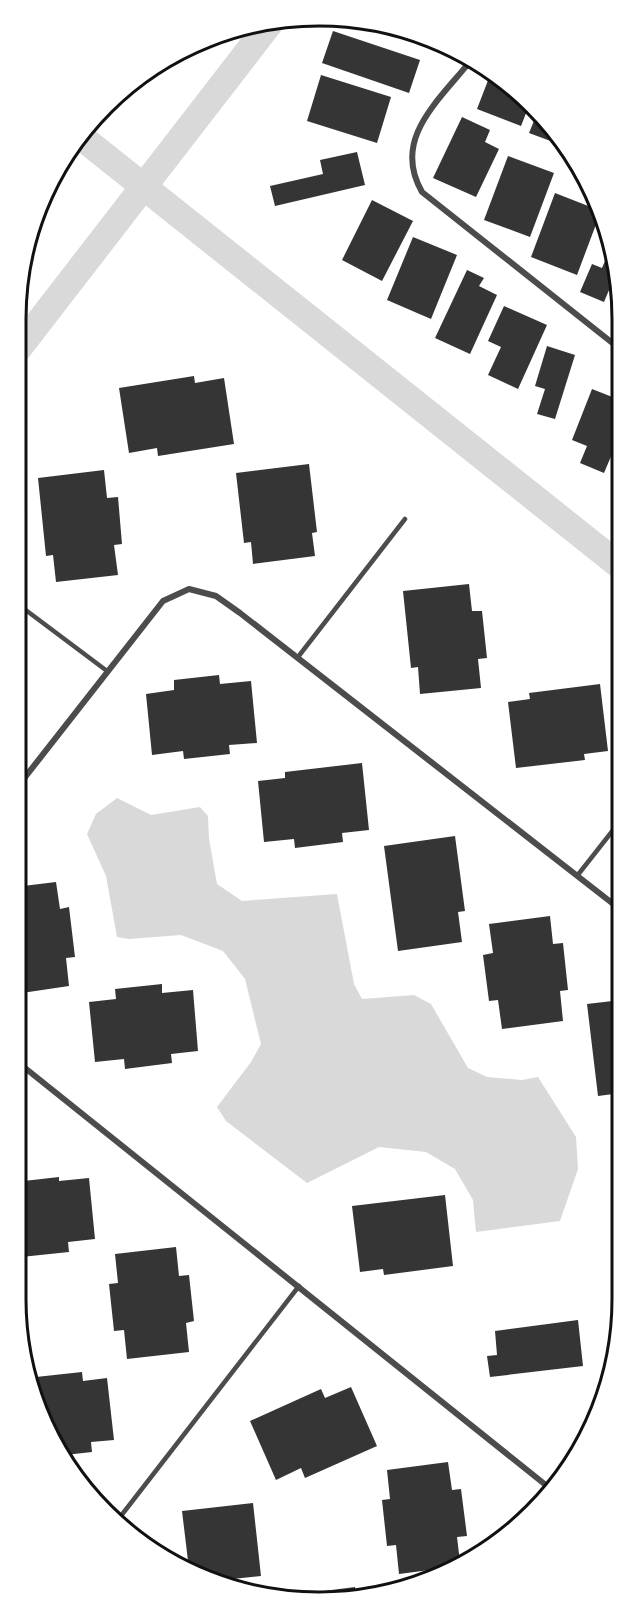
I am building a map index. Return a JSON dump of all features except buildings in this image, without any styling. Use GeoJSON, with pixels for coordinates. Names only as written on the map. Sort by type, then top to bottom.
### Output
{"type":"FeatureCollection","features":[{"type":"Feature","properties":{"kind":"street"},"geometry":{"type":"LineString","coordinates":[[467,66],[421,126],[412,142],[410,159],[413,177],[422,192],[612,343]]}},
{"type":"Feature","properties":{"kind":"street"},"geometry":{"type":"LineString","coordinates":[[26,776],[163,601],[189,589],[216,596],[298,657],[612,903]]}},
{"type":"Feature","properties":{"kind":"street"},"geometry":{"type":"LineString","coordinates":[[26,1069],[545,1484]]}},
{"type":"Feature","properties":{"kind":"lane"},"geometry":{"type":"LineString","coordinates":[[298,657],[405,519]]}},
{"type":"Feature","properties":{"kind":"lane"},"geometry":{"type":"LineString","coordinates":[[26,610],[107,671]]}},
{"type":"Feature","properties":{"kind":"lane"},"geometry":{"type":"LineString","coordinates":[[577,876],[612,831]]}},
{"type":"Feature","properties":{"kind":"lane"},"geometry":{"type":"LineString","coordinates":[[121,1516],[299,1286]]}},
{"type":"Feature","properties":{"kind":"shaded area"},"geometry":{"type":"Polygon","coordinates":[[[117,798],[151,815],[200,807],[208,816],[209,839],[217,884],[242,901],[337,894],[354,984],[362,999],[414,995],[431,1004],[468,1068],[487,1077],[522,1080],[538,1077],[576,1137],[578,1169],[560,1221],[476,1232],[473,1200],[455,1169],[426,1152],[379,1147],[307,1183],[226,1121],[217,1107],[251,1062],[261,1044],[245,979],[223,951],[181,935],[129,939],[117,937],[106,876],[87,834],[96,814],[117,798]]]}},
{"type":"Feature","properties":{"kind":"waterway"},"geometry":{"type":"LineString","coordinates":[[26,339],[264,30]]}},
{"type":"Feature","properties":{"kind":"waterway"},"geometry":{"type":"LineString","coordinates":[[86,141],[612,560]]}}]}
